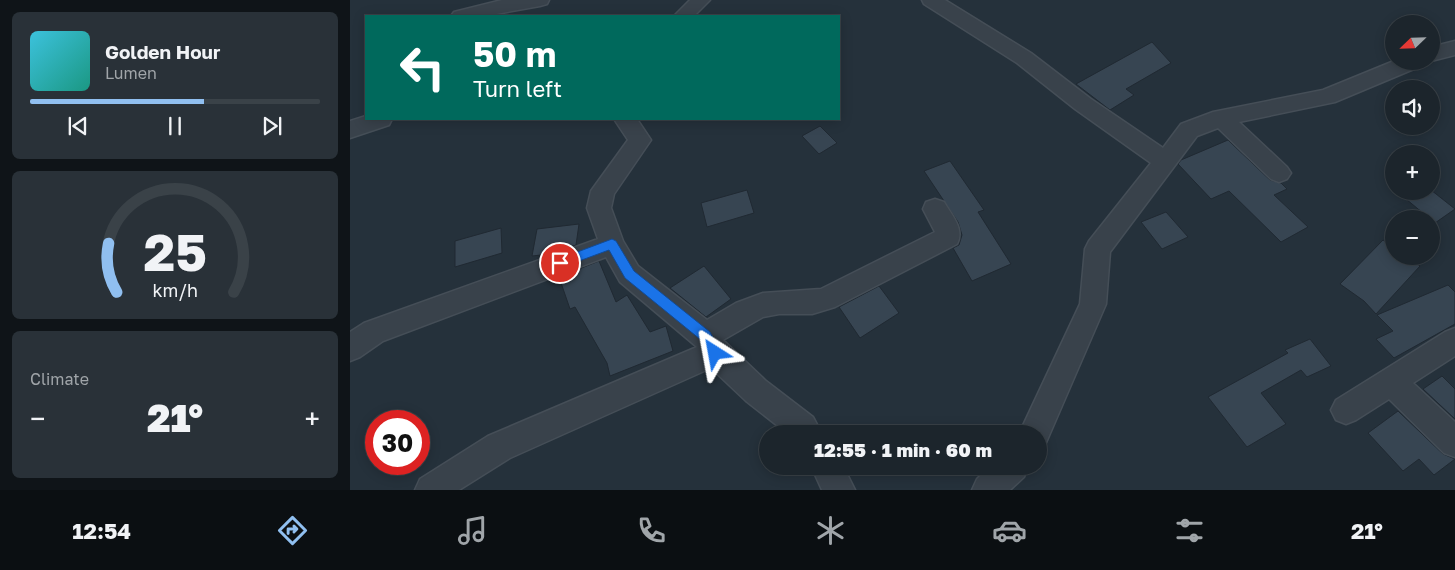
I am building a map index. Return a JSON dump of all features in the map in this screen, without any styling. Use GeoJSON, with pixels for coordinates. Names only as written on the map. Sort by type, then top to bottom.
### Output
{"type":"FeatureCollection","features":[{"type":"Feature","properties":{"kind":"street"},"geometry":{"type":"LineString","coordinates":[[465,15],[502,6],[540,0],[547,15]]}},
{"type":"Feature","properties":{"kind":"street"},"geometry":{"type":"LineString","coordinates":[[683,15],[701,0]]}},
{"type":"Feature","properties":{"kind":"street"},"geometry":{"type":"LineString","coordinates":[[931,0],[1024,58],[1083,104],[1165,161]]}},
{"type":"Feature","properties":{"kind":"street"},"geometry":{"type":"LineString","coordinates":[[1440,52],[1455,48]]}},
{"type":"Feature","properties":{"kind":"street"},"geometry":{"type":"LineString","coordinates":[[1038,425],[1093,304],[1098,249],[1189,130],[1221,118],[1327,97],[1392,70]]}},
{"type":"Feature","properties":{"kind":"street"},"geometry":{"type":"LineString","coordinates":[[1221,118],[1279,172]]}},
{"type":"Feature","properties":{"kind":"street"},"geometry":{"type":"LineString","coordinates":[[350,130],[378,120]]}},
{"type":"Feature","properties":{"kind":"street"},"geometry":{"type":"LineString","coordinates":[[626,120],[640,140],[603,191],[599,208],[612,244],[629,274],[710,345],[756,391],[800,425]]}},
{"type":"Feature","properties":{"kind":"street"},"geometry":{"type":"LineString","coordinates":[[431,490],[500,447],[710,345],[748,310],[772,303],[807,304],[826,300],[948,237],[948,231],[935,209]]}},
{"type":"Feature","properties":{"kind":"street"},"geometry":{"type":"LineString","coordinates":[[350,348],[374,332],[612,244]]}},
{"type":"Feature","properties":{"kind":"street"},"geometry":{"type":"LineString","coordinates":[[1346,410],[1392,383],[1455,341]]}},
{"type":"Feature","properties":{"kind":"street"},"geometry":{"type":"LineString","coordinates":[[1392,383],[1455,442]]}},
{"type":"Feature","properties":{"kind":"street"},"geometry":{"type":"LineString","coordinates":[[831,475],[839,490]]}},
{"type":"Feature","properties":{"kind":"street"},"geometry":{"type":"LineString","coordinates":[[988,490],[1004,475]]}},
{"type":"Feature","properties":{"kind":"building"},"geometry":{"type":"Polygon","coordinates":[[[1152,42],[1171,63],[1126,89],[1134,95],[1110,110],[1076,84],[1152,42]]]}},
{"type":"Feature","properties":{"kind":"building"},"geometry":{"type":"Polygon","coordinates":[[[820,126],[837,143],[819,154],[802,136],[820,126]]]}},
{"type":"Feature","properties":{"kind":"building"},"geometry":{"type":"Polygon","coordinates":[[[1228,140],[1270,180],[1281,183],[1287,189],[1274,195],[1308,227],[1281,242],[1229,191],[1211,199],[1178,164],[1181,160],[1228,140]]]}},
{"type":"Feature","properties":{"kind":"building"},"geometry":{"type":"Polygon","coordinates":[[[950,161],[984,210],[978,212],[1011,264],[972,281],[953,248],[959,245],[962,235],[958,222],[924,171],[950,161]]]}},
{"type":"Feature","properties":{"kind":"building"},"geometry":{"type":"Polygon","coordinates":[[[747,190],[754,213],[707,227],[701,203],[747,190]]]}},
{"type":"Feature","properties":{"kind":"building"},"geometry":{"type":"Polygon","coordinates":[[[1440,197],[1455,209],[1440,220],[1440,210],[1419,210],[1407,200],[1440,200],[1440,197]]]}},
{"type":"Feature","properties":{"kind":"building"},"geometry":{"type":"Polygon","coordinates":[[[1166,212],[1188,237],[1162,249],[1141,222],[1166,212]]]}},
{"type":"Feature","properties":{"kind":"building"},"geometry":{"type":"Polygon","coordinates":[[[579,224],[576,245],[550,254],[532,256],[537,229],[579,224]]]}},
{"type":"Feature","properties":{"kind":"building"},"geometry":{"type":"Polygon","coordinates":[[[501,228],[502,253],[455,267],[455,241],[501,228]]]}},
{"type":"Feature","properties":{"kind":"building"},"geometry":{"type":"Polygon","coordinates":[[[1383,240],[1385,241],[1385,265],[1420,266],[1376,314],[1364,301],[1340,284],[1383,240]]]}},
{"type":"Feature","properties":{"kind":"building"},"geometry":{"type":"Polygon","coordinates":[[[599,261],[616,302],[627,295],[650,332],[666,326],[673,351],[610,376],[607,363],[575,307],[570,309],[559,277],[599,261]]]}},
{"type":"Feature","properties":{"kind":"building"},"geometry":{"type":"Polygon","coordinates":[[[704,266],[731,299],[706,317],[670,288],[704,266]]]}},
{"type":"Feature","properties":{"kind":"building"},"geometry":{"type":"Polygon","coordinates":[[[1448,285],[1455,292],[1455,324],[1394,358],[1376,339],[1393,331],[1377,315],[1448,285]]]}},
{"type":"Feature","properties":{"kind":"building"},"geometry":{"type":"Polygon","coordinates":[[[879,286],[899,313],[860,338],[839,307],[879,286]]]}},
{"type":"Feature","properties":{"kind":"building"},"geometry":{"type":"Polygon","coordinates":[[[1310,339],[1331,366],[1307,377],[1301,370],[1261,393],[1286,424],[1247,447],[1208,397],[1288,353],[1285,350],[1310,339]]]}},
{"type":"Feature","properties":{"kind":"building"},"geometry":{"type":"Polygon","coordinates":[[[1442,376],[1455,389],[1455,419],[1423,389],[1442,376]]]}},
{"type":"Feature","properties":{"kind":"building"},"geometry":{"type":"Polygon","coordinates":[[[1398,411],[1443,454],[1455,459],[1434,475],[1419,459],[1403,471],[1368,433],[1398,411]]]}},
{"type":"Feature","properties":{"kind":"route"},"geometry":{"type":"LineString","coordinates":[[560,263],[612,244],[629,274],[706,336],[715,353]]}}]}
